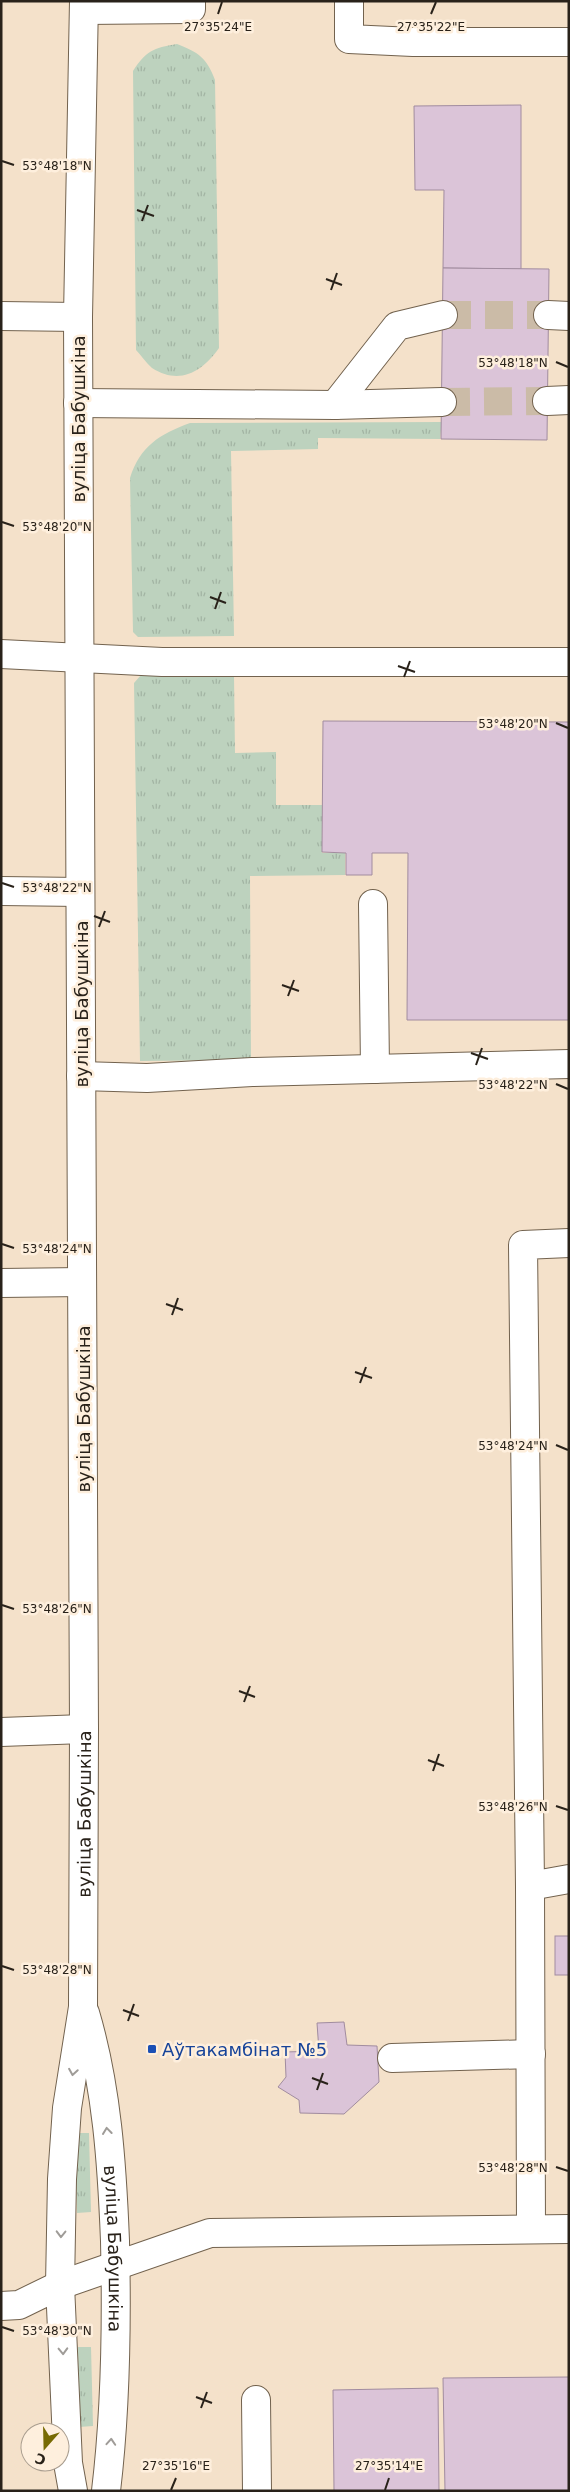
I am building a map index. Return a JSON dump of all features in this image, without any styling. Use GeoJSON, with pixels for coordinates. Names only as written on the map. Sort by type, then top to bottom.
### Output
{"type":"FeatureCollection","features":[{"type":"Feature","properties":{"kind":"street"},"geometry":{"type":"LineString","coordinates":[[84,6],[191,9],[191,1]]}},
{"type":"Feature","properties":{"kind":"street"},"geometry":{"type":"LineString","coordinates":[[349,1],[349,39],[413,42],[569,42]]}},
{"type":"Feature","properties":{"kind":"street","name":"вуліца Бабушкіна"},"geometry":{"type":"LineString","coordinates":[[73,2491],[68,2463],[60,2285],[62,2179],[67,2108],[83,2007],[84,1729],[78,317],[84,6]]}},
{"type":"Feature","properties":{"kind":"street"},"geometry":{"type":"LineString","coordinates":[[1,316],[78,317]]}},
{"type":"Feature","properties":{"kind":"street"},"geometry":{"type":"LineString","coordinates":[[335,405],[396,326],[443,316]]}},
{"type":"Feature","properties":{"kind":"street"},"geometry":{"type":"LineString","coordinates":[[78,404],[335,405],[442,402]]}},
{"type":"Feature","properties":{"kind":"street"},"geometry":{"type":"LineString","coordinates":[[1,654],[162,662],[569,662]]}},
{"type":"Feature","properties":{"kind":"street"},"geometry":{"type":"LineString","coordinates":[[1,891],[80,892]]}},
{"type":"Feature","properties":{"kind":"street"},"geometry":{"type":"LineString","coordinates":[[373,904],[374,1069]]}},
{"type":"Feature","properties":{"kind":"street"},"geometry":{"type":"LineString","coordinates":[[81,1076],[147,1078],[569,1064]]}},
{"type":"Feature","properties":{"kind":"street"},"geometry":{"type":"LineString","coordinates":[[531,2229],[530,1886],[523,1244],[569,1243]]}},
{"type":"Feature","properties":{"kind":"street"},"geometry":{"type":"LineString","coordinates":[[1,1283],[82,1282]]}},
{"type":"Feature","properties":{"kind":"street"},"geometry":{"type":"LineString","coordinates":[[1,1732],[84,1729]]}},
{"type":"Feature","properties":{"kind":"street"},"geometry":{"type":"LineString","coordinates":[[530,1886],[569,1879]]}},
{"type":"Feature","properties":{"kind":"street","name":"вуліца Бабушкіна"},"geometry":{"type":"LineString","coordinates":[[83,2007],[97,2053],[111,2168],[115,2267],[116,2381],[106,2491]]}},
{"type":"Feature","properties":{"kind":"street"},"geometry":{"type":"LineString","coordinates":[[392,2058],[531,2054]]}},
{"type":"Feature","properties":{"kind":"street"},"geometry":{"type":"LineString","coordinates":[[1,2306],[20,2305],[60,2285],[210,2232],[569,2229]]}},
{"type":"Feature","properties":{"kind":"street"},"geometry":{"type":"LineString","coordinates":[[256,2400],[257,2491]]}},
{"type":"Feature","properties":{"kind":"green space"},"geometry":{"type":"Polygon","coordinates":[[[177,44],[201,57],[209,66],[215,80],[219,348],[198,369],[181,376],[172,376],[152,368],[136,350],[133,71],[151,51],[177,44]]]}},
{"type":"Feature","properties":{"kind":"green space"},"geometry":{"type":"Polygon","coordinates":[[[442,422],[440,439],[318,438],[318,449],[231,451],[234,636],[138,637],[133,632],[130,478],[139,457],[145,449],[160,437],[190,423],[442,422]]]}},
{"type":"Feature","properties":{"kind":"green space"},"geometry":{"type":"Polygon","coordinates":[[[141,675],[234,675],[235,753],[276,752],[276,805],[322,805],[322,853],[345,853],[345,875],[250,876],[251,1060],[140,1061],[134,683],[141,675]]]}},
{"type":"Feature","properties":{"kind":"green space"},"geometry":{"type":"Polygon","coordinates":[[[75,2133],[89,2133],[91,2212],[77,2213],[75,2133]]]}},
{"type":"Feature","properties":{"kind":"green space"},"geometry":{"type":"Polygon","coordinates":[[[78,2347],[91,2347],[93,2426],[79,2427],[78,2347]]]}},
{"type":"Feature","properties":{"kind":"building"},"geometry":{"type":"Polygon","coordinates":[[[521,105],[521,269],[443,268],[444,190],[415,190],[414,106],[521,105]]]}},
{"type":"Feature","properties":{"kind":"building"},"geometry":{"type":"Polygon","coordinates":[[[443,268],[549,269],[547,440],[441,439],[443,268]]]}},
{"type":"Feature","properties":{"kind":"building"},"geometry":{"type":"Polygon","coordinates":[[[323,721],[569,722],[569,1020],[407,1020],[408,853],[372,853],[372,875],[346,875],[346,853],[322,852],[323,721]]]}},
{"type":"Feature","properties":{"kind":"building"},"geometry":{"type":"Polygon","coordinates":[[[555,1936],[569,1936],[569,1975],[555,1975],[555,1936]]]}},
{"type":"Feature","properties":{"kind":"building"},"geometry":{"type":"Polygon","coordinates":[[[344,2022],[347,2045],[377,2046],[379,2082],[344,2114],[300,2113],[299,2100],[278,2087],[286,2077],[285,2052],[319,2051],[317,2023],[344,2022]]]}},
{"type":"Feature","properties":{"kind":"building"},"geometry":{"type":"Polygon","coordinates":[[[569,2377],[569,2491],[445,2491],[443,2378],[569,2377]]]}},
{"type":"Feature","properties":{"kind":"building"},"geometry":{"type":"Polygon","coordinates":[[[438,2388],[439,2491],[334,2491],[333,2390],[438,2388]]]}},
{"type":"Feature","properties":{"kind":"tunnel"},"geometry":{"type":"LineString","coordinates":[[443,315],[548,315]]}},
{"type":"Feature","properties":{"kind":"tunnel"},"geometry":{"type":"LineString","coordinates":[[442,402],[547,401]]}},
{"type":"Feature","properties":{"kind":"place","name":"Аўтакамбінат №5"},"geometry":{"type":"Point","coordinates":[152,2049]}}]}
